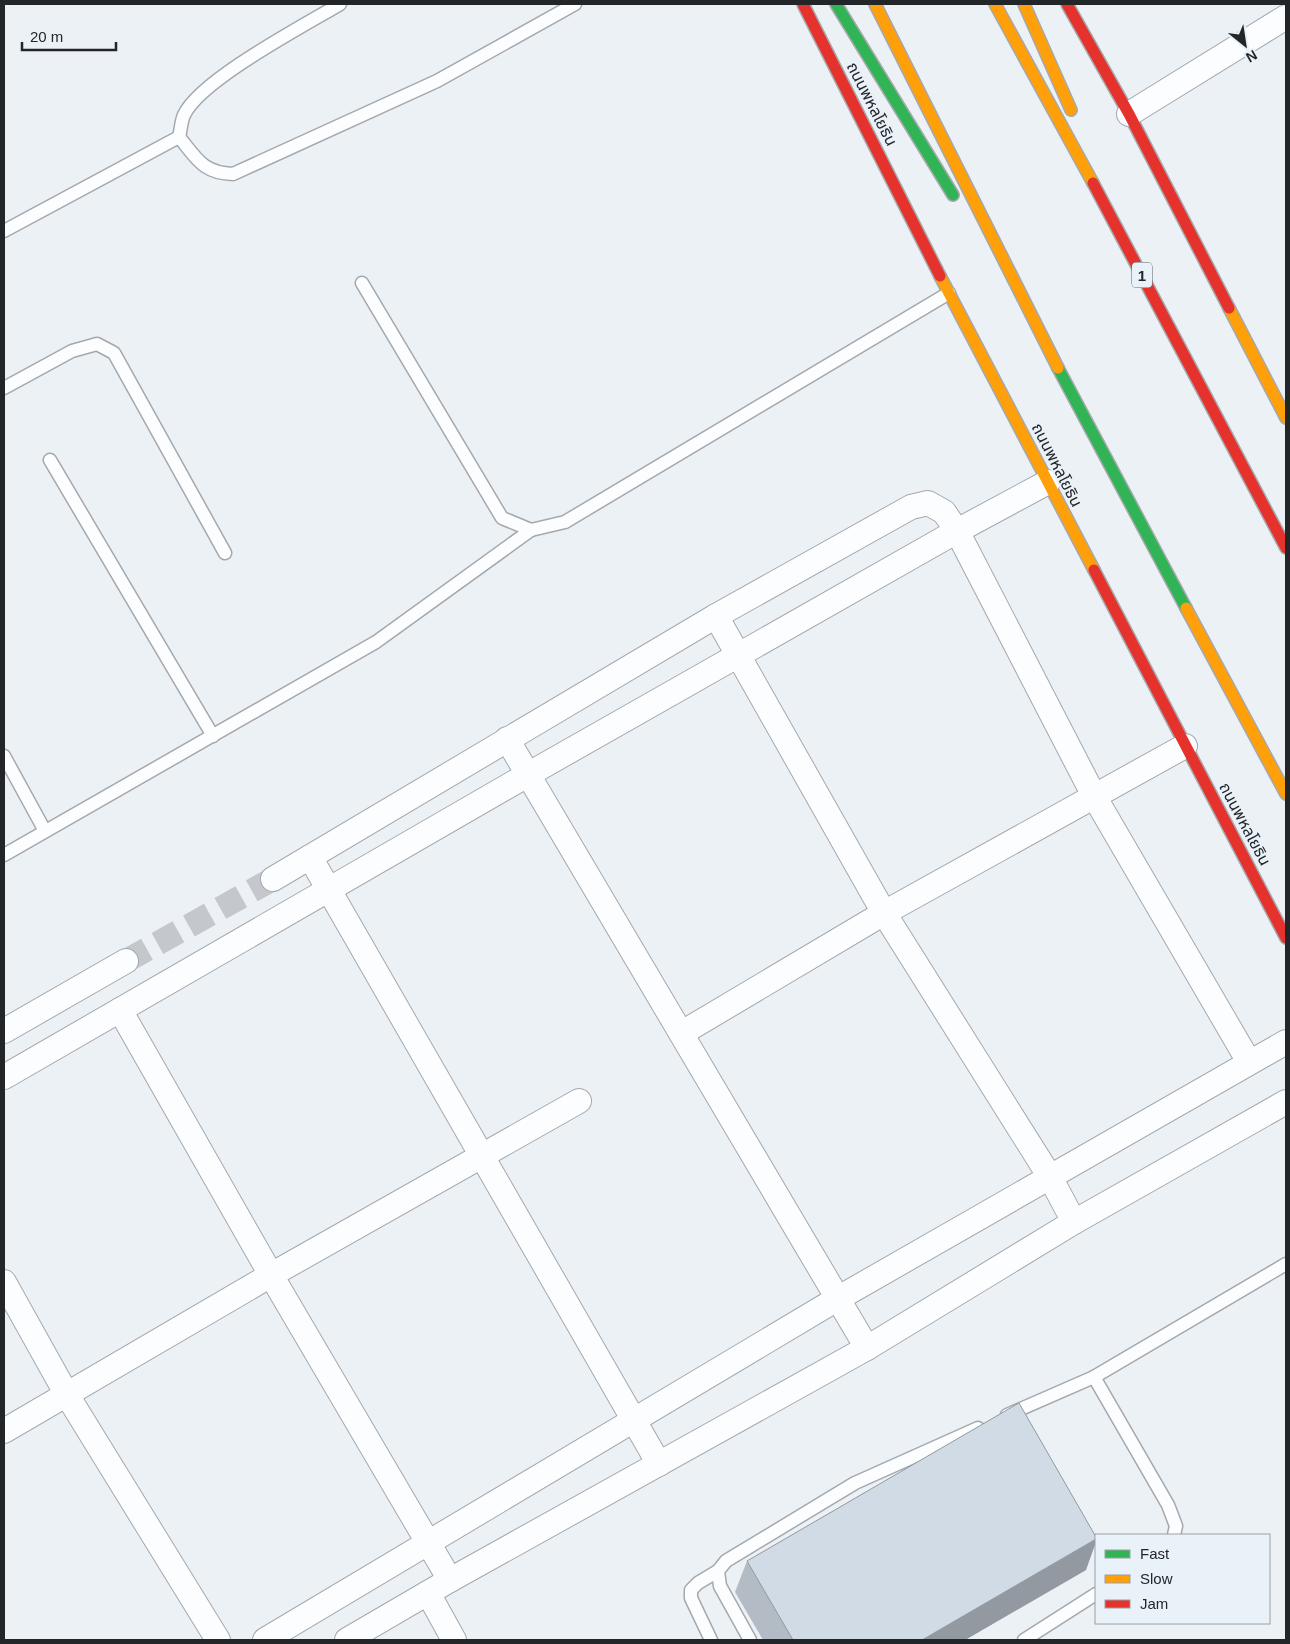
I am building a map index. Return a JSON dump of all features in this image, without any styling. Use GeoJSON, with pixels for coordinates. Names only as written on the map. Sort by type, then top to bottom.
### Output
{"type":"FeatureCollection","features":[{"type":"Feature","properties":{"kind":"main road","name":"ถนนพหลโยธิน"},"geometry":{"type":"LineString","coordinates":[[803,4],[950,293],[1286,938]]}},
{"type":"Feature","properties":{"kind":"main road"},"geometry":{"type":"LineString","coordinates":[[836,4],[959,204]]}},
{"type":"Feature","properties":{"kind":"main road"},"geometry":{"type":"LineString","coordinates":[[875,4],[1050,354],[1286,794]]}},
{"type":"Feature","properties":{"kind":"main road","name":"1"},"geometry":{"type":"LineString","coordinates":[[995,4],[1151,290],[1286,548]]}},
{"type":"Feature","properties":{"kind":"main road"},"geometry":{"type":"LineString","coordinates":[[1024,4],[1076,120]]}},
{"type":"Feature","properties":{"kind":"main road"},"geometry":{"type":"LineString","coordinates":[[1067,4],[1129,114],[1286,418]]}},
{"type":"Feature","properties":{"kind":"main road"},"geometry":{"type":"LineString","coordinates":[[1092,156],[1151,290]]}},
{"type":"Feature","properties":{"kind":"main road"},"geometry":{"type":"LineString","coordinates":[[979,237],[1050,354]]}},
{"type":"Feature","properties":{"kind":"street"},"geometry":{"type":"LineString","coordinates":[[1129,114],[1286,17]]}},
{"type":"Feature","properties":{"kind":"street"},"geometry":{"type":"LineString","coordinates":[[4,1077],[529,774],[957,531],[1048,482]]}},
{"type":"Feature","properties":{"kind":"street"},"geometry":{"type":"LineString","coordinates":[[272,879],[716,616],[911,507],[928,503],[944,512],[957,531],[1094,796],[1249,1062]]}},
{"type":"Feature","properties":{"kind":"street"},"geometry":{"type":"LineString","coordinates":[[716,616],[884,913],[1050,1177],[1074,1222]]}},
{"type":"Feature","properties":{"kind":"street"},"geometry":{"type":"LineString","coordinates":[[507,739],[867,1348]]}},
{"type":"Feature","properties":{"kind":"street"},"geometry":{"type":"LineString","coordinates":[[682,1033],[884,913],[1185,746]]}},
{"type":"Feature","properties":{"kind":"street"},"geometry":{"type":"LineString","coordinates":[[310,857],[480,1156],[659,1464]]}},
{"type":"Feature","properties":{"kind":"street"},"geometry":{"type":"LineString","coordinates":[[4,1031],[126,960]]}},
{"type":"Feature","properties":{"kind":"street"},"geometry":{"type":"LineString","coordinates":[[120,1010],[271,1275],[450,1580]]}},
{"type":"Feature","properties":{"kind":"street"},"geometry":{"type":"LineString","coordinates":[[266,1640],[837,1299],[1286,1042]]}},
{"type":"Feature","properties":{"kind":"street"},"geometry":{"type":"LineString","coordinates":[[4,1432],[271,1275],[579,1101]]}},
{"type":"Feature","properties":{"kind":"street"},"geometry":{"type":"LineString","coordinates":[[347,1640],[450,1580],[867,1348],[1074,1222],[1286,1102]]}},
{"type":"Feature","properties":{"kind":"street"},"geometry":{"type":"LineString","coordinates":[[4,1282],[67,1395],[218,1640]]}},
{"type":"Feature","properties":{"kind":"street"},"geometry":{"type":"LineString","coordinates":[[428,1593],[454,1640]]}},
{"type":"Feature","properties":{"kind":"lane"},"geometry":{"type":"LineString","coordinates":[[4,230],[179,137],[184,114],[205,90],[234,67],[340,4]]}},
{"type":"Feature","properties":{"kind":"lane"},"geometry":{"type":"LineString","coordinates":[[179,137],[201,164],[217,174],[233,174],[437,81],[575,4]]}},
{"type":"Feature","properties":{"kind":"lane"},"geometry":{"type":"LineString","coordinates":[[362,284],[502,518],[531,530]]}},
{"type":"Feature","properties":{"kind":"lane"},"geometry":{"type":"LineString","coordinates":[[4,855],[376,642],[531,530],[565,522],[950,293]]}},
{"type":"Feature","properties":{"kind":"lane"},"geometry":{"type":"LineString","coordinates":[[4,388],[72,352],[96,344],[114,353],[225,554]]}},
{"type":"Feature","properties":{"kind":"lane"},"geometry":{"type":"LineString","coordinates":[[50,460],[213,736]]}},
{"type":"Feature","properties":{"kind":"lane"},"geometry":{"type":"LineString","coordinates":[[4,756],[45,832]]}},
{"type":"Feature","properties":{"kind":"lane"},"geometry":{"type":"LineString","coordinates":[[711,1640],[692,1598],[691,1590],[698,1583],[718,1571],[726,1561],[855,1483],[1094,1376],[1286,1264]]}},
{"type":"Feature","properties":{"kind":"lane"},"geometry":{"type":"LineString","coordinates":[[1094,1376],[1168,1505],[1176,1526],[1174,1534]]}},
{"type":"Feature","properties":{"kind":"lane"},"geometry":{"type":"LineString","coordinates":[[718,1571],[720,1586],[750,1640]]}},
{"type":"Feature","properties":{"kind":"lane"},"geometry":{"type":"LineString","coordinates":[[1024,1640],[1095,1595]]}},
{"type":"Feature","properties":{"kind":"building"},"geometry":{"type":"Polygon","coordinates":[[[1019,1403],[1095,1535],[1095,1540],[922,1640],[793,1640],[747,1561],[1019,1403]]]}},
{"type":"Feature","properties":{"kind":"tunnel"},"geometry":{"type":"LineString","coordinates":[[126,961],[273,879]]}},
{"type":"Feature","properties":{"kind":"traffic: fast"},"geometry":{"type":"LineString","coordinates":[[836,4],[953,195]]}},
{"type":"Feature","properties":{"kind":"traffic: fast"},"geometry":{"type":"LineString","coordinates":[[1058,368],[1186,608]]}},
{"type":"Feature","properties":{"kind":"traffic: slow"},"geometry":{"type":"LineString","coordinates":[[875,4],[1058,368]]}},
{"type":"Feature","properties":{"kind":"traffic: slow"},"geometry":{"type":"LineString","coordinates":[[995,4],[1093,183]]}},
{"type":"Feature","properties":{"kind":"traffic: slow"},"geometry":{"type":"LineString","coordinates":[[1024,4],[1071,110]]}},
{"type":"Feature","properties":{"kind":"traffic: slow"},"geometry":{"type":"LineString","coordinates":[[940,276],[1094,570]]}},
{"type":"Feature","properties":{"kind":"traffic: slow"},"geometry":{"type":"LineString","coordinates":[[1229,308],[1286,418]]}},
{"type":"Feature","properties":{"kind":"traffic: slow"},"geometry":{"type":"LineString","coordinates":[[1186,608],[1286,794]]}},
{"type":"Feature","properties":{"kind":"traffic: jam"},"geometry":{"type":"LineString","coordinates":[[803,4],[940,276]]}},
{"type":"Feature","properties":{"kind":"traffic: jam"},"geometry":{"type":"LineString","coordinates":[[1067,4],[1129,114],[1229,308]]}},
{"type":"Feature","properties":{"kind":"traffic: jam"},"geometry":{"type":"LineString","coordinates":[[1093,183],[1286,548]]}},
{"type":"Feature","properties":{"kind":"traffic: jam"},"geometry":{"type":"LineString","coordinates":[[1094,570],[1286,938]]}}]}
